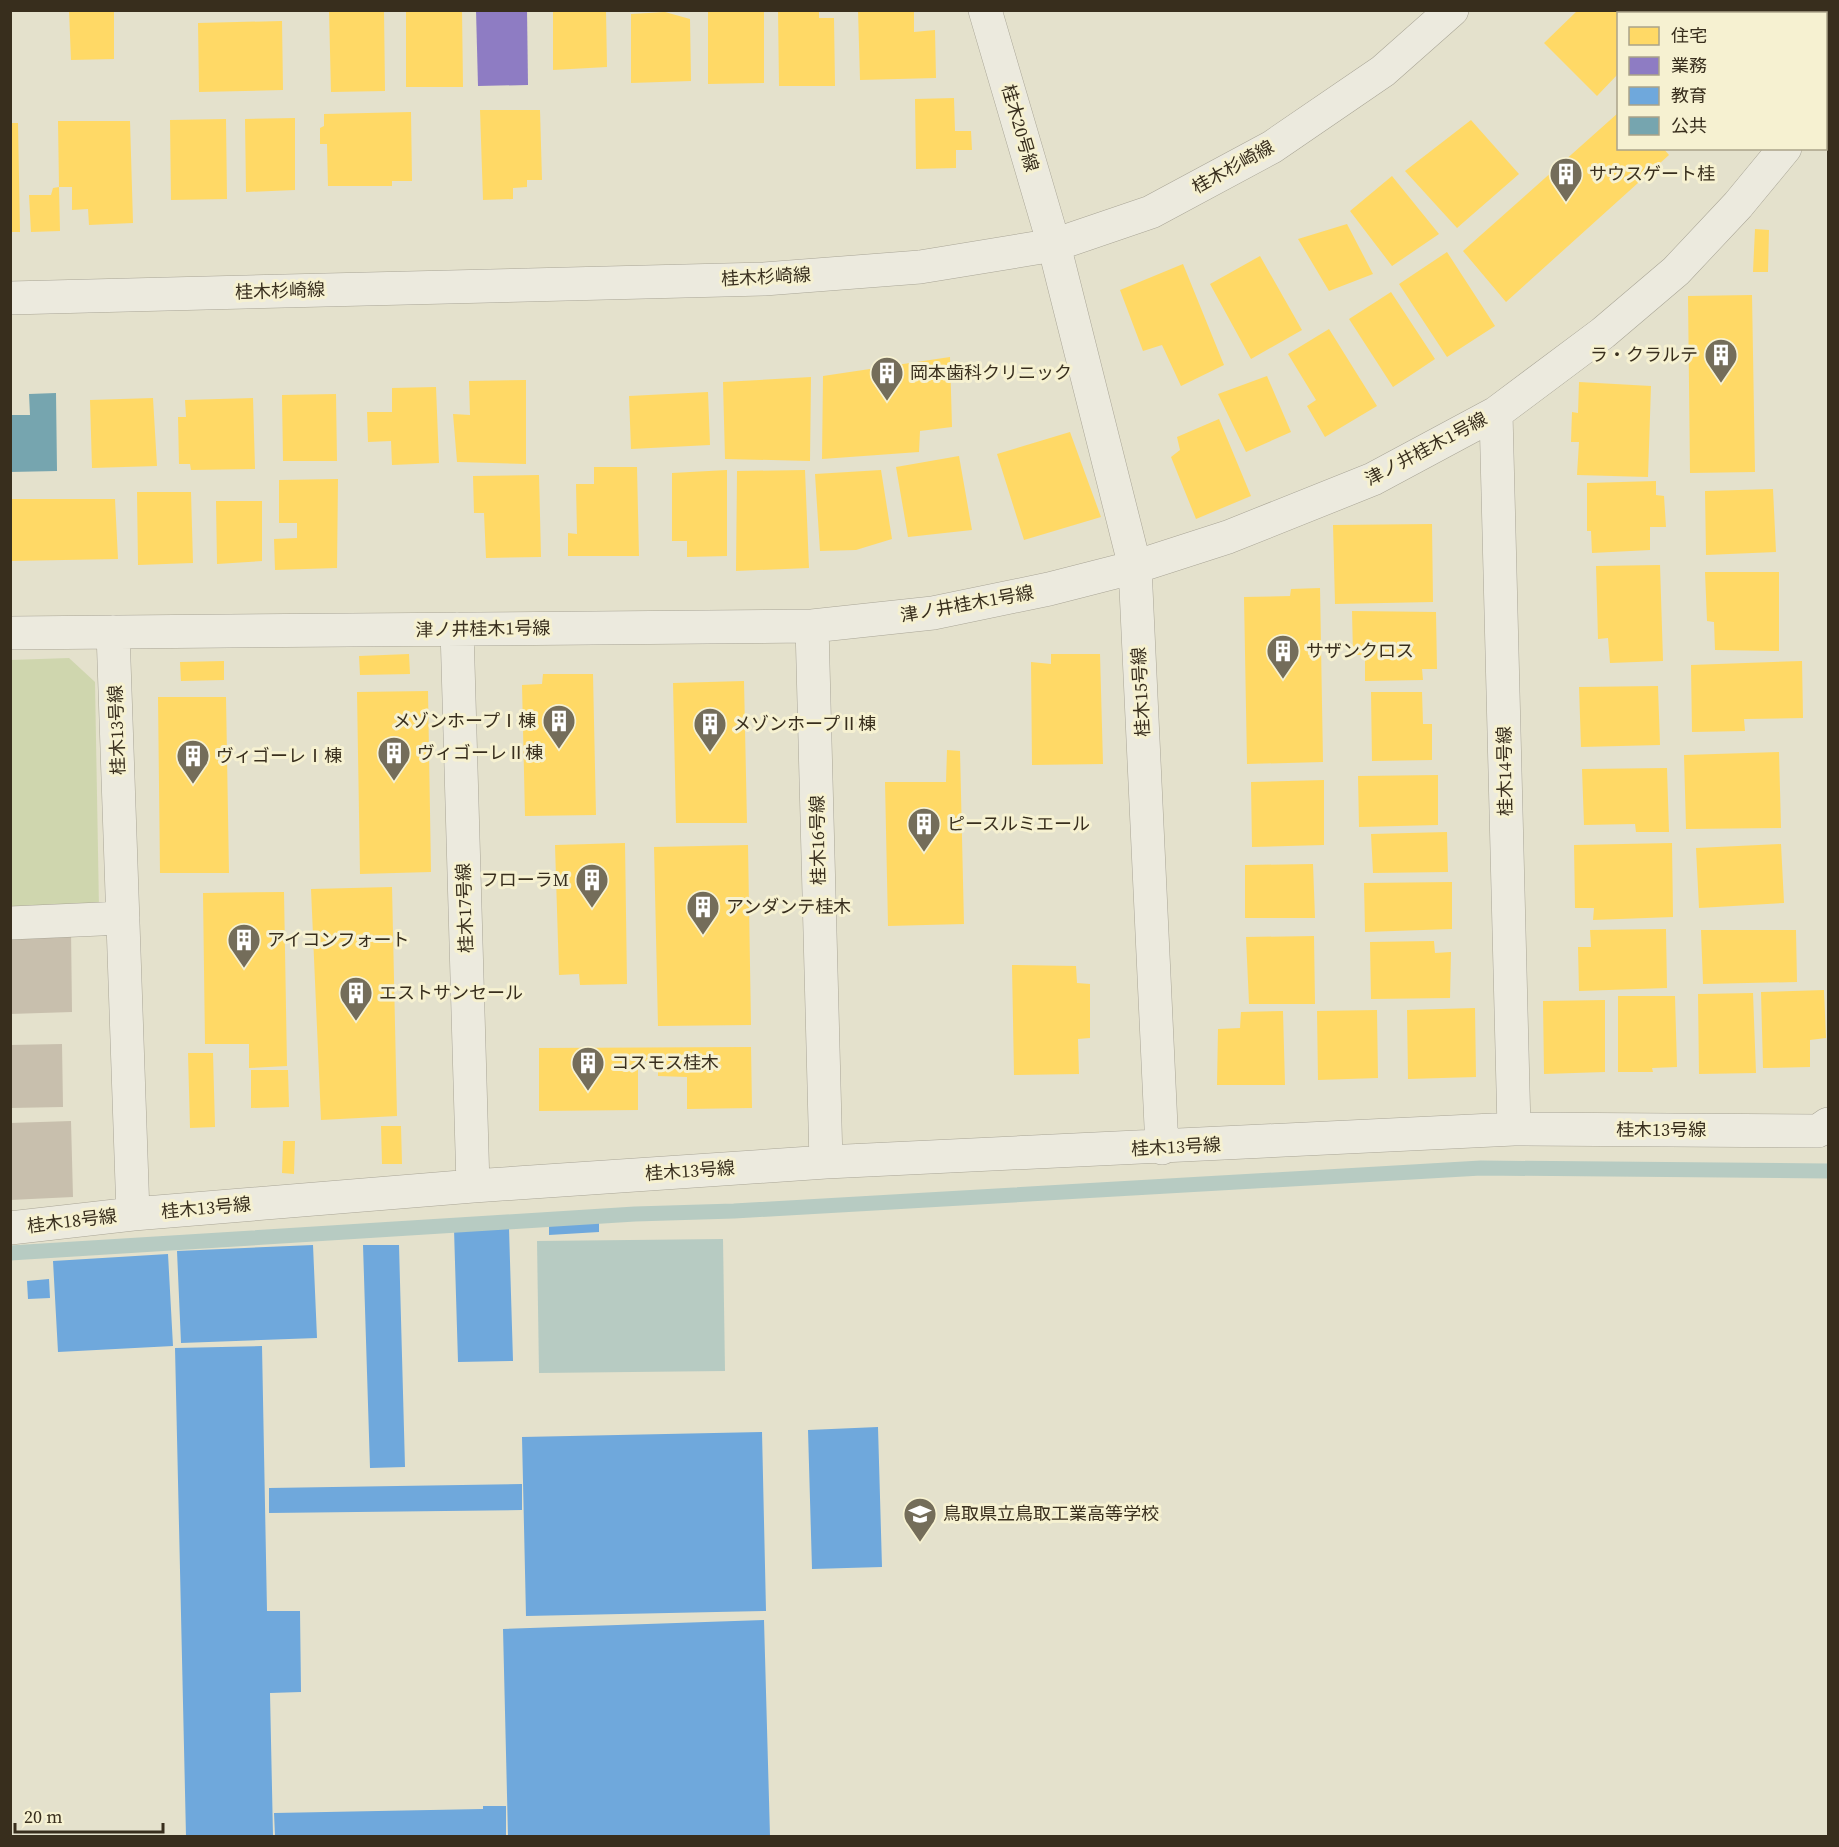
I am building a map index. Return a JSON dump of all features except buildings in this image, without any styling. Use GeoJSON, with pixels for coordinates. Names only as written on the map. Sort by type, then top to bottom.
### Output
{"type":"FeatureCollection","features":[{"type":"Feature","properties":{"kind":"street","name":"桂木20号線"},"geometry":{"type":"LineString","coordinates":[[985,10],[1054,245]]}},
{"type":"Feature","properties":{"kind":"street","name":"桂木杉崎線"},"geometry":{"type":"LineString","coordinates":[[10,298],[764,279],[920,267],[1054,245],[1151,212],[1272,147],[1383,70],[1452,10]]}},
{"type":"Feature","properties":{"kind":"street"},"geometry":{"type":"LineString","coordinates":[[1827,98],[1828,118]]}},
{"type":"Feature","properties":{"kind":"street","name":"津ノ井桂木1号線"},"geometry":{"type":"LineString","coordinates":[[10,633],[812,626],[933,613],[1049,589],[1135,567],[1228,537],[1373,479],[1496,413],[1603,333],[1676,270],[1738,205],[1783,150]]}},
{"type":"Feature","properties":{"kind":"street","name":"桂木15号線"},"geometry":{"type":"LineString","coordinates":[[1054,245],[1135,567],[1162,1148]]}},
{"type":"Feature","properties":{"kind":"street","name":"桂木14号線"},"geometry":{"type":"LineString","coordinates":[[1496,413],[1514,1129]]}},
{"type":"Feature","properties":{"kind":"street","name":"桂木16号線"},"geometry":{"type":"LineString","coordinates":[[812,626],[826,1162]]}},
{"type":"Feature","properties":{"kind":"street","name":"桂木17号線"},"geometry":{"type":"LineString","coordinates":[[457,629],[474,1186]]}},
{"type":"Feature","properties":{"kind":"street","name":"桂木13号線"},"geometry":{"type":"LineString","coordinates":[[113,632],[133,1214],[474,1186],[826,1162],[1162,1148],[1514,1129],[1818,1131],[1828,1124]]}},
{"type":"Feature","properties":{"kind":"street"},"geometry":{"type":"LineString","coordinates":[[10,923],[123,918]]}},
{"type":"Feature","properties":{"kind":"street","name":"桂木18号線"},"geometry":{"type":"LineString","coordinates":[[10,1228],[133,1214]]}},
{"type":"Feature","properties":{"kind":"green space"},"geometry":{"type":"Polygon","coordinates":[[[69,658],[95,682],[99,908],[11,909],[10,660],[69,658]]]}},
{"type":"Feature","properties":{"kind":"shaded area"},"geometry":{"type":"Polygon","coordinates":[[[723,1239],[725,1371],[539,1373],[537,1241],[723,1239]]]}},
{"type":"Feature","properties":{"kind":"waterway"},"geometry":{"type":"LineString","coordinates":[[10,1253],[635,1214],[734,1211],[1481,1168],[1828,1171]]}},
{"type":"Feature","properties":{"kind":"place","name":"サウスゲート桂"},"geometry":{"type":"Point","coordinates":[1566,203]}},
{"type":"Feature","properties":{"kind":"place","name":"ラ・クラルテ"},"geometry":{"type":"Point","coordinates":[1721,384]}},
{"type":"Feature","properties":{"kind":"place","name":"岡本歯科クリニック"},"geometry":{"type":"Point","coordinates":[887,402]}},
{"type":"Feature","properties":{"kind":"place","name":"サザンクロス"},"geometry":{"type":"Point","coordinates":[1283,680]}},
{"type":"Feature","properties":{"kind":"place","name":"メゾンホープⅠ棟"},"geometry":{"type":"Point","coordinates":[559,750]}},
{"type":"Feature","properties":{"kind":"place","name":"メゾンホープⅡ棟"},"geometry":{"type":"Point","coordinates":[710,753]}},
{"type":"Feature","properties":{"kind":"place","name":"ヴィゴーレⅡ棟"},"geometry":{"type":"Point","coordinates":[394,782]}},
{"type":"Feature","properties":{"kind":"place","name":"ヴィゴーレⅠ棟"},"geometry":{"type":"Point","coordinates":[193,785]}},
{"type":"Feature","properties":{"kind":"place","name":"ピースルミエール"},"geometry":{"type":"Point","coordinates":[924,853]}},
{"type":"Feature","properties":{"kind":"place","name":"フローラM"},"geometry":{"type":"Point","coordinates":[592,909]}},
{"type":"Feature","properties":{"kind":"place","name":"アンダンテ桂木"},"geometry":{"type":"Point","coordinates":[703,936]}},
{"type":"Feature","properties":{"kind":"place","name":"アイコンフォート"},"geometry":{"type":"Point","coordinates":[244,969]}},
{"type":"Feature","properties":{"kind":"place","name":"エストサンセール"},"geometry":{"type":"Point","coordinates":[356,1022]}},
{"type":"Feature","properties":{"kind":"place","name":"コスモス桂木"},"geometry":{"type":"Point","coordinates":[588,1092]}},
{"type":"Feature","properties":{"kind":"place","name":"鳥取県立鳥取工業高等学校"},"geometry":{"type":"Point","coordinates":[920,1543]}}]}
